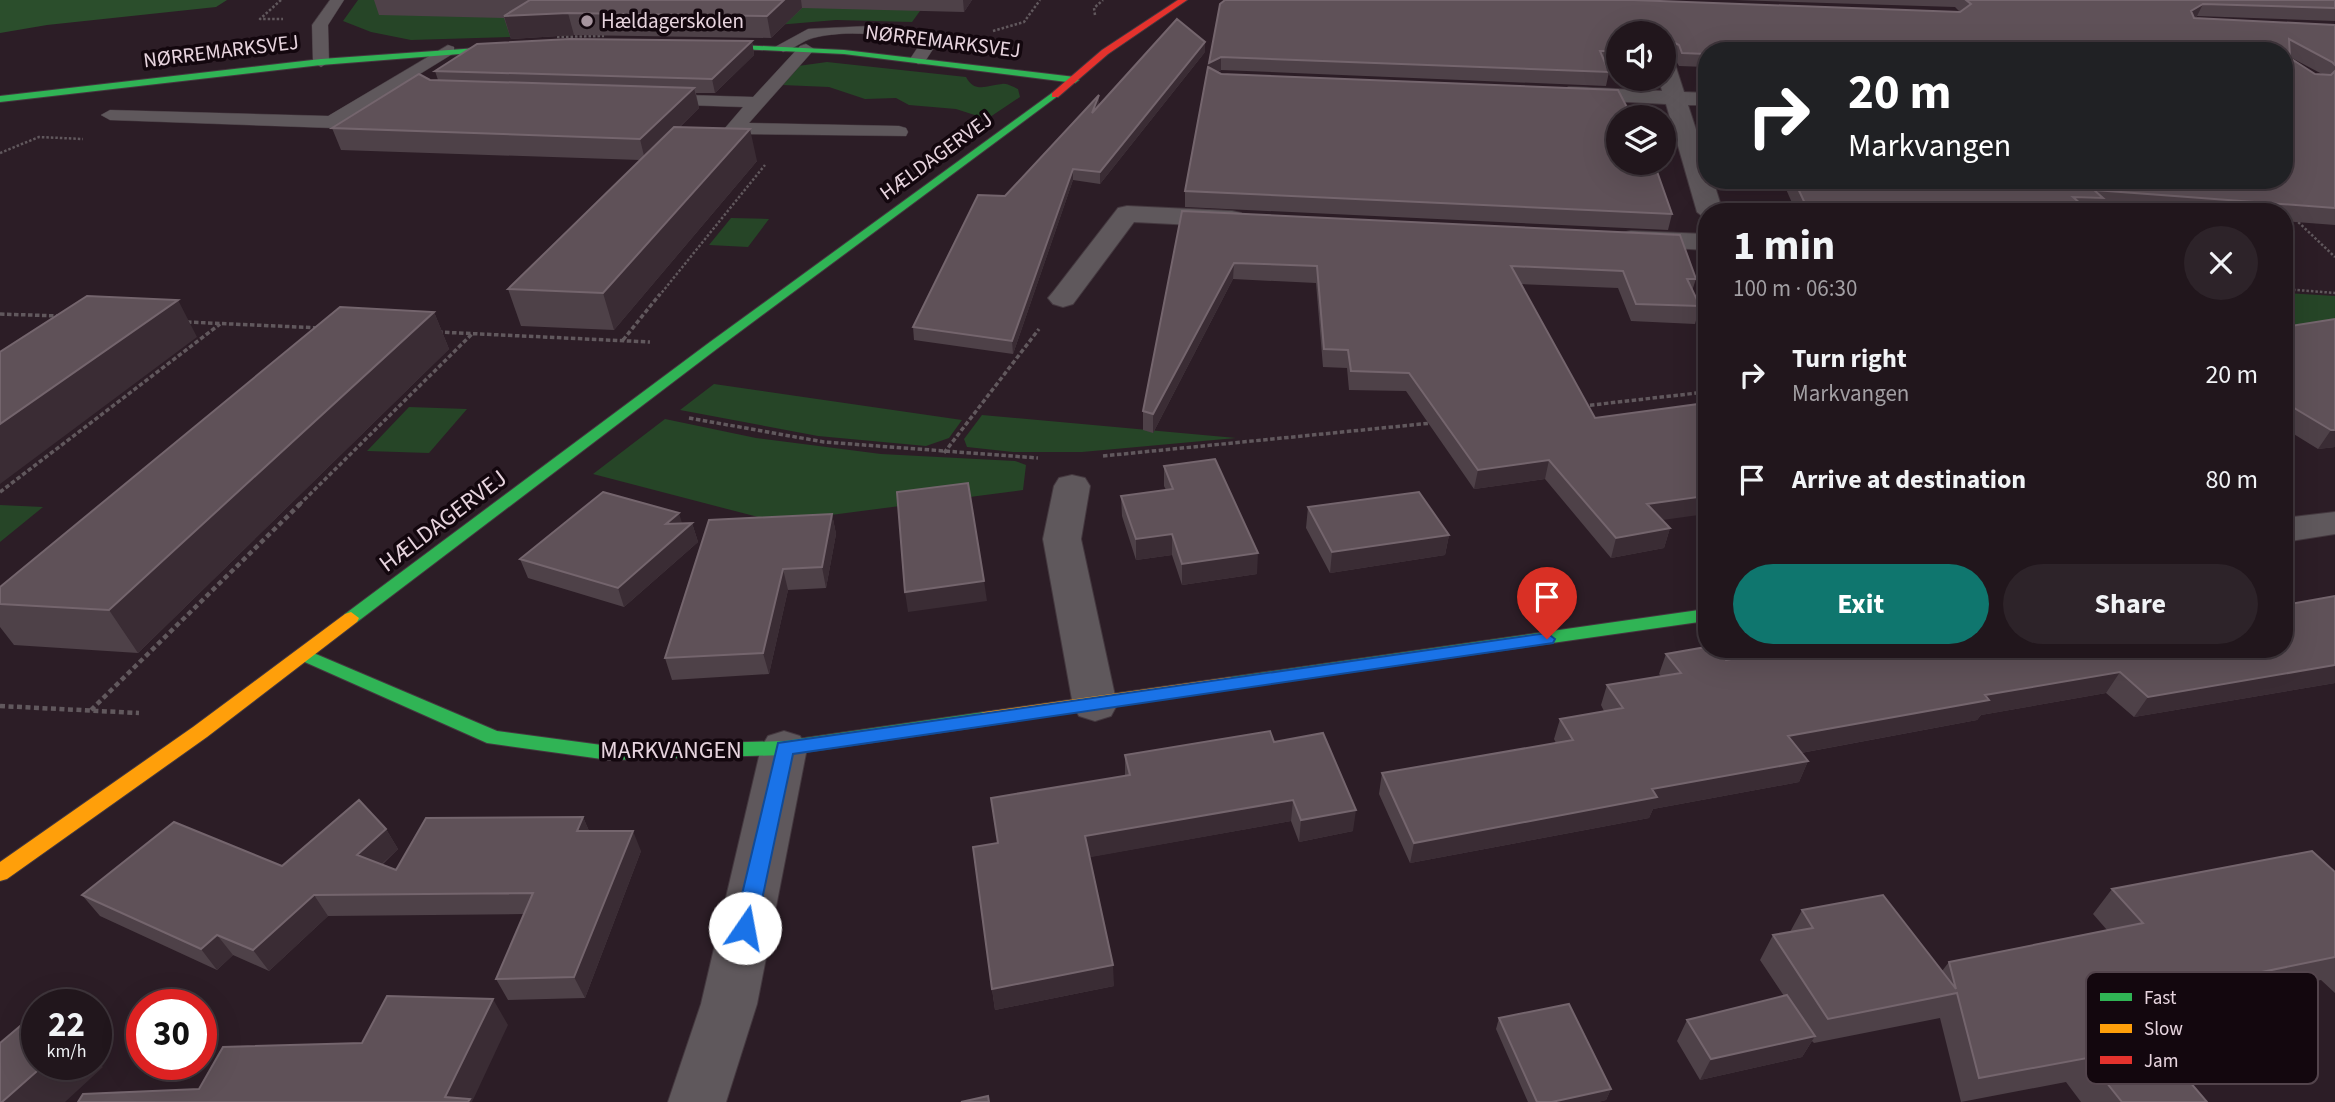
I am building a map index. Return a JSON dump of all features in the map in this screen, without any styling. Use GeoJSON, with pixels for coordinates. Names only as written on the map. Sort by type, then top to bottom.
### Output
{"type":"FeatureCollection","features":[{"type":"Feature","properties":{"kind":"street","name":"HÆLDAGERVEJ"},"geometry":{"type":"LineString","coordinates":[[0,873],[200,732],[714,345],[1075,80],[1105,52],[1183,0]]}},
{"type":"Feature","properties":{"kind":"street","name":"NØRREMARKSVEJ"},"geometry":{"type":"LineString","coordinates":[[687,45],[783,47],[918,59],[1075,80]]}},
{"type":"Feature","properties":{"kind":"street","name":"NØRREMARKSVEJ"},"geometry":{"type":"LineString","coordinates":[[0,99],[321,62],[448,50],[539,47]]}},
{"type":"Feature","properties":{"kind":"street"},"geometry":{"type":"LineString","coordinates":[[1673,91],[1698,173]]}},
{"type":"Feature","properties":{"kind":"street"},"geometry":{"type":"LineString","coordinates":[[1551,92],[1698,98]]}},
{"type":"Feature","properties":{"kind":"street"},"geometry":{"type":"LineString","coordinates":[[1063,299],[1127,214],[1251,220]]}},
{"type":"Feature","properties":{"kind":"street"},"geometry":{"type":"LineString","coordinates":[[1610,239],[1698,242]]}},
{"type":"Feature","properties":{"kind":"street"},"geometry":{"type":"LineString","coordinates":[[1072,486],[1062,539],[1095,705]]}},
{"type":"Feature","properties":{"kind":"street"},"geometry":{"type":"LineString","coordinates":[[2293,529],[2335,523]]}},
{"type":"Feature","properties":{"kind":"street","name":"MARKVANGEN"},"geometry":{"type":"LineString","coordinates":[[304,655],[494,738],[609,753],[784,748],[1698,616]]}},
{"type":"Feature","properties":{"kind":"street"},"geometry":{"type":"LineString","coordinates":[[697,1102],[729,1004],[784,748]]}},
{"type":"Feature","properties":{"kind":"lane"},"geometry":{"type":"LineString","coordinates":[[321,62],[320,25],[337,0]]}},
{"type":"Feature","properties":{"kind":"lane"},"geometry":{"type":"LineString","coordinates":[[783,47],[804,35],[830,30],[899,34],[919,39],[927,46],[918,59]]}},
{"type":"Feature","properties":{"kind":"lane"},"geometry":{"type":"LineString","coordinates":[[806,49],[734,128],[899,132]]}},
{"type":"Feature","properties":{"kind":"lane","name":"NØRREMARKSVEJ"},"geometry":{"type":"LineString","coordinates":[[110,116],[332,122],[448,50]]}},
{"type":"Feature","properties":{"kind":"lane"},"geometry":{"type":"LineString","coordinates":[[632,99],[757,102]]}},
{"type":"Feature","properties":{"kind":"path"},"geometry":{"type":"LineString","coordinates":[[919,39],[1010,28],[1024,22],[1040,0]]}},
{"type":"Feature","properties":{"kind":"path"},"geometry":{"type":"LineString","coordinates":[[622,341],[757,174]]}},
{"type":"Feature","properties":{"kind":"path"},"geometry":{"type":"LineString","coordinates":[[2295,219],[2335,257]]}},
{"type":"Feature","properties":{"kind":"path"},"geometry":{"type":"LineString","coordinates":[[2293,290],[2335,293]]}},
{"type":"Feature","properties":{"kind":"path"},"geometry":{"type":"LineString","coordinates":[[944,453],[1063,299]]}},
{"type":"Feature","properties":{"kind":"path"},"geometry":{"type":"LineString","coordinates":[[0,314],[69,317]]}},
{"type":"Feature","properties":{"kind":"path"},"geometry":{"type":"LineString","coordinates":[[179,322],[327,328]]}},
{"type":"Feature","properties":{"kind":"path"},"geometry":{"type":"LineString","coordinates":[[0,492],[221,323]]}},
{"type":"Feature","properties":{"kind":"path"},"geometry":{"type":"LineString","coordinates":[[433,332],[714,345]]}},
{"type":"Feature","properties":{"kind":"path"},"geometry":{"type":"LineString","coordinates":[[91,710],[473,334]]}},
{"type":"Feature","properties":{"kind":"path"},"geometry":{"type":"LineString","coordinates":[[1571,407],[1698,393]]}},
{"type":"Feature","properties":{"kind":"path"},"geometry":{"type":"LineString","coordinates":[[634,405],[755,431],[944,453],[1041,457]]}},
{"type":"Feature","properties":{"kind":"path"},"geometry":{"type":"LineString","coordinates":[[1101,456],[1436,423]]}},
{"type":"Feature","properties":{"kind":"path"},"geometry":{"type":"LineString","coordinates":[[0,706],[155,714],[200,732]]}},
{"type":"Feature","properties":{"kind":"green space"},"geometry":{"type":"Polygon","coordinates":[[[0,0],[227,0],[216,7],[47,25],[0,33],[0,0]]]}},
{"type":"Feature","properties":{"kind":"green space","name":"Hældagerskolen"},"geometry":{"type":"Polygon","coordinates":[[[358,0],[837,0],[920,11],[912,22],[836,20],[705,31],[411,40],[371,32],[343,21],[358,0]]]}},
{"type":"Feature","properties":{"kind":"green space"},"geometry":{"type":"Polygon","coordinates":[[[827,62],[966,77],[978,87],[1006,84],[1018,89],[1020,97],[987,119],[956,109],[909,105],[896,98],[865,99],[829,87],[782,85],[798,66],[827,62]]]}},
{"type":"Feature","properties":{"kind":"green space"},"geometry":{"type":"Polygon","coordinates":[[[731,218],[769,219],[748,247],[709,245],[731,218]]]}},
{"type":"Feature","properties":{"kind":"green space"},"geometry":{"type":"Polygon","coordinates":[[[2293,294],[2335,296],[2335,321],[2293,325],[2293,294]]]}},
{"type":"Feature","properties":{"kind":"green space"},"geometry":{"type":"Polygon","coordinates":[[[714,384],[962,420],[949,438],[926,446],[818,436],[680,410],[714,384]]]}},
{"type":"Feature","properties":{"kind":"green space"},"geometry":{"type":"Polygon","coordinates":[[[409,407],[467,409],[429,453],[367,451],[409,407]]]}},
{"type":"Feature","properties":{"kind":"green space"},"geometry":{"type":"Polygon","coordinates":[[[982,415],[1236,438],[1082,452],[1013,452],[967,447],[964,439],[982,415]]]}},
{"type":"Feature","properties":{"kind":"green space"},"geometry":{"type":"Polygon","coordinates":[[[665,419],[756,438],[881,454],[1015,461],[1026,465],[1023,490],[777,522],[593,474],[665,419]]]}},
{"type":"Feature","properties":{"kind":"green space"},"geometry":{"type":"Polygon","coordinates":[[[0,505],[43,507],[0,542],[0,505]]]}},
{"type":"Feature","properties":{"kind":"building"},"geometry":{"type":"Polygon","coordinates":[[[530,0],[784,0],[767,16],[568,13],[504,16],[530,0]]]}},
{"type":"Feature","properties":{"kind":"building"},"geometry":{"type":"Polygon","coordinates":[[[1225,0],[1633,0],[1960,12],[1971,4],[1966,0],[2335,0],[2335,8],[2203,4],[2191,11],[2194,18],[2335,25],[2335,65],[2289,39],[2289,42],[1698,42],[1698,54],[1682,53],[1676,44],[1676,21],[1606,21],[1606,51],[1600,51],[1606,72],[1221,57],[1209,63],[1220,4],[1225,0]]]}},
{"type":"Feature","properties":{"kind":"building"},"geometry":{"type":"Polygon","coordinates":[[[1177,19],[1205,42],[1100,172],[1073,169],[1012,341],[913,327],[978,195],[1005,196],[1099,95],[1092,113],[1177,19]]]}},
{"type":"Feature","properties":{"kind":"building"},"geometry":{"type":"Polygon","coordinates":[[[570,39],[752,41],[712,79],[435,71],[477,44],[570,39]]]}},
{"type":"Feature","properties":{"kind":"building"},"geometry":{"type":"Polygon","coordinates":[[[2293,60],[2315,74],[2331,75],[2335,71],[2335,208],[2094,190],[2103,198],[2073,197],[2080,203],[1805,203],[1798,189],[2293,189],[2293,60]]]}},
{"type":"Feature","properties":{"kind":"building"},"geometry":{"type":"Polygon","coordinates":[[[1208,67],[1221,74],[1619,91],[1626,105],[1606,105],[1606,175],[1658,175],[1672,214],[1185,191],[1208,67]]]}},
{"type":"Feature","properties":{"kind":"building"},"geometry":{"type":"Polygon","coordinates":[[[419,74],[430,80],[694,88],[640,139],[332,128],[419,74]]]}},
{"type":"Feature","properties":{"kind":"building"},"geometry":{"type":"Polygon","coordinates":[[[674,127],[750,129],[603,293],[508,289],[674,127]]]}},
{"type":"Feature","properties":{"kind":"building"},"geometry":{"type":"Polygon","coordinates":[[[1182,211],[1680,235],[1696,279],[1687,279],[1698,306],[1636,304],[1623,271],[1511,266],[1595,418],[1698,404],[1698,497],[1647,504],[1670,528],[1616,538],[1549,460],[1478,470],[1409,373],[1351,371],[1348,350],[1324,349],[1317,266],[1234,263],[1153,414],[1143,411],[1182,211]]]}},
{"type":"Feature","properties":{"kind":"building"},"geometry":{"type":"Polygon","coordinates":[[[87,296],[178,300],[0,424],[0,352],[87,296]]]}},
{"type":"Feature","properties":{"kind":"building"},"geometry":{"type":"Polygon","coordinates":[[[340,307],[434,312],[109,610],[0,604],[0,587],[340,307]]]}},
{"type":"Feature","properties":{"kind":"building"},"geometry":{"type":"Polygon","coordinates":[[[2335,319],[2335,430],[2293,407],[2293,326],[2335,319]]]}},
{"type":"Feature","properties":{"kind":"building"},"geometry":{"type":"Polygon","coordinates":[[[1215,459],[1258,553],[1182,564],[1172,534],[1136,539],[1121,496],[1173,489],[1164,466],[1215,459]]]}},
{"type":"Feature","properties":{"kind":"building"},"geometry":{"type":"Polygon","coordinates":[[[968,483],[984,581],[905,592],[897,492],[968,483]]]}},
{"type":"Feature","properties":{"kind":"building"},"geometry":{"type":"Polygon","coordinates":[[[603,492],[679,513],[666,524],[692,523],[618,588],[520,559],[603,492]]]}},
{"type":"Feature","properties":{"kind":"building"},"geometry":{"type":"Polygon","coordinates":[[[1419,492],[1449,535],[1332,552],[1308,507],[1419,492]]]}},
{"type":"Feature","properties":{"kind":"building"},"geometry":{"type":"Polygon","coordinates":[[[832,514],[822,567],[783,569],[763,653],[665,658],[709,520],[832,514]]]}},
{"type":"Feature","properties":{"kind":"building"},"geometry":{"type":"Polygon","coordinates":[[[2335,596],[2335,665],[2148,697],[2120,672],[1985,695],[1989,700],[1788,736],[1808,761],[1652,789],[1657,797],[1414,843],[1382,773],[1573,740],[1560,719],[1623,708],[1607,685],[1681,673],[1666,654],[1698,648],[1698,658],[1726,660],[2293,658],[2293,603],[2335,596]]]}},
{"type":"Feature","properties":{"kind":"building"},"geometry":{"type":"Polygon","coordinates":[[[1270,731],[1274,742],[1323,733],[1356,810],[1301,820],[1293,800],[1085,836],[1113,965],[992,989],[973,847],[998,843],[991,798],[1130,775],[1125,755],[1270,731]]]}},
{"type":"Feature","properties":{"kind":"building"},"geometry":{"type":"Polygon","coordinates":[[[359,800],[386,829],[357,855],[396,870],[426,818],[583,817],[577,831],[633,831],[574,977],[496,979],[533,893],[314,895],[253,950],[217,935],[201,949],[82,895],[174,822],[282,866],[359,800]]]}},
{"type":"Feature","properties":{"kind":"building"},"geometry":{"type":"Polygon","coordinates":[[[2312,851],[2335,872],[2335,957],[2262,972],[2086,972],[2086,1058],[1979,1078],[1957,993],[1828,1019],[1773,935],[1813,928],[1802,910],[1883,895],[1956,989],[1949,962],[2143,923],[2112,889],[2312,851]]]}},
{"type":"Feature","properties":{"kind":"building"},"geometry":{"type":"Polygon","coordinates":[[[1787,995],[1815,1036],[1711,1059],[1687,1020],[1787,995]]]}},
{"type":"Feature","properties":{"kind":"building"},"geometry":{"type":"Polygon","coordinates":[[[387,996],[493,999],[445,1097],[470,1099],[468,1102],[78,1102],[83,1094],[199,1089],[204,1080],[217,1080],[217,1058],[223,1047],[362,1043],[387,996]]]}},
{"type":"Feature","properties":{"kind":"building"},"geometry":{"type":"Polygon","coordinates":[[[1569,1004],[1611,1089],[1552,1102],[1537,1102],[1499,1018],[1569,1004]]]}},
{"type":"Feature","properties":{"kind":"building"},"geometry":{"type":"Polygon","coordinates":[[[21,1025],[21,1080],[27,1080],[2,1102],[0,1102],[0,1043],[21,1025]]]}},
{"type":"Feature","properties":{"kind":"building"},"geometry":{"type":"Polygon","coordinates":[[[2108,1084],[2192,1084],[2207,1102],[2122,1102],[2108,1084]]]}},
{"type":"Feature","properties":{"kind":"building"},"geometry":{"type":"Polygon","coordinates":[[[988,1096],[989,1102],[961,1102],[988,1096]]]}},
{"type":"Feature","properties":{"kind":"traffic: fast"},"geometry":{"type":"LineString","coordinates":[[699,45],[844,52],[1075,80]]}},
{"type":"Feature","properties":{"kind":"traffic: fast"},"geometry":{"type":"LineString","coordinates":[[0,99],[321,62],[520,47]]}},
{"type":"Feature","properties":{"kind":"traffic: fast"},"geometry":{"type":"LineString","coordinates":[[351,618],[714,345],[1055,95]]}},
{"type":"Feature","properties":{"kind":"traffic: fast"},"geometry":{"type":"LineString","coordinates":[[1231,683],[1698,616]]}},
{"type":"Feature","properties":{"kind":"traffic: fast"},"geometry":{"type":"LineString","coordinates":[[304,655],[494,738],[609,753],[784,748],[984,719]]}},
{"type":"Feature","properties":{"kind":"traffic: slow"},"geometry":{"type":"LineString","coordinates":[[0,873],[200,732],[351,618]]}},
{"type":"Feature","properties":{"kind":"traffic: slow"},"geometry":{"type":"LineString","coordinates":[[984,719],[1231,683]]}},
{"type":"Feature","properties":{"kind":"traffic: jam"},"geometry":{"type":"LineString","coordinates":[[1055,95],[1105,52],[1183,0]]}},
{"type":"Feature","properties":{"kind":"place","name":"Hældagerskolen"},"geometry":{"type":"Point","coordinates":[587,21]}},
{"type":"Feature","properties":{"kind":"route"},"geometry":{"type":"LineString","coordinates":[[745,928],[784,748],[1547,639]]}}]}
